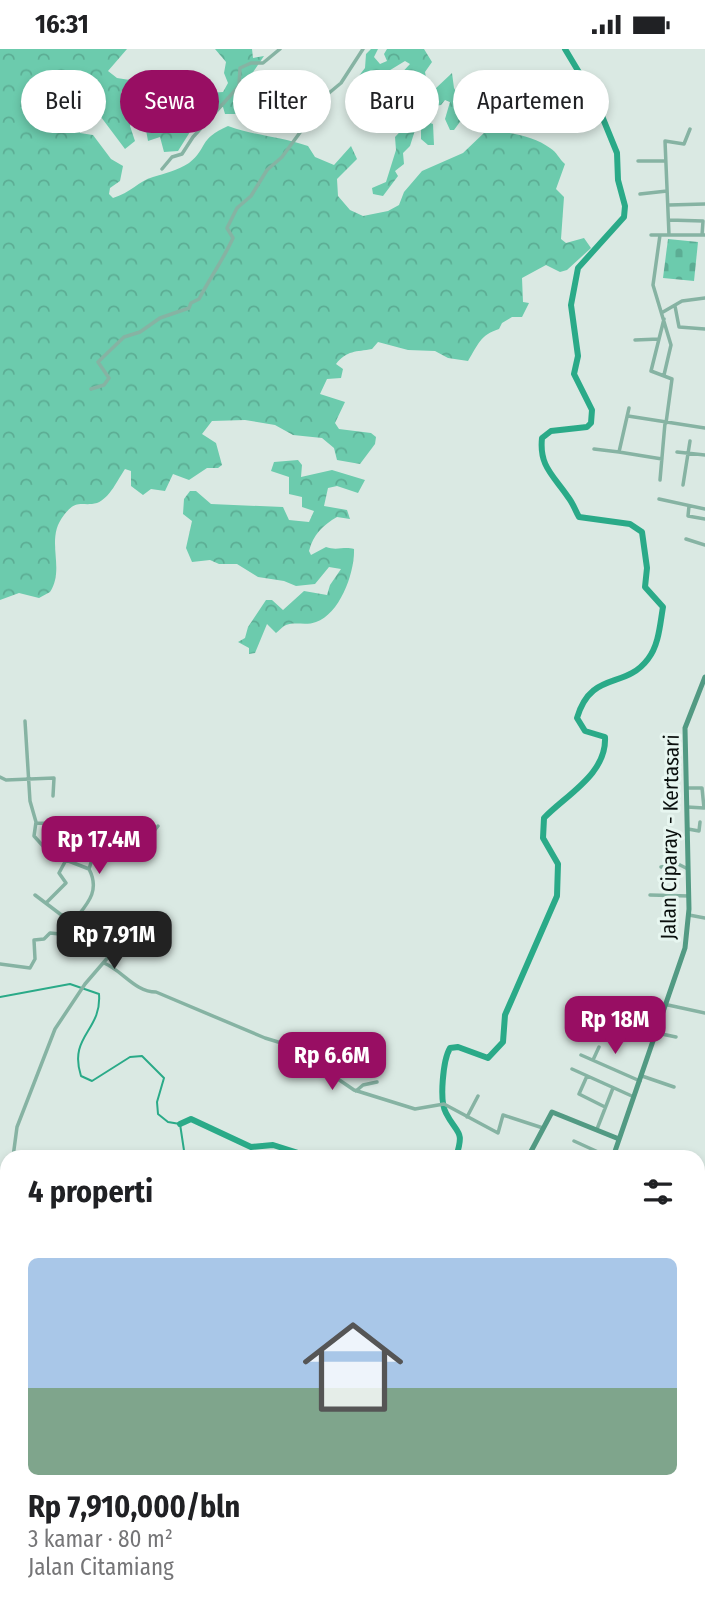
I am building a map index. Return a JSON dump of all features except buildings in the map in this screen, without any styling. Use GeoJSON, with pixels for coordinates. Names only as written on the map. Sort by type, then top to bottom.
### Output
{"type":"FeatureCollection","features":[{"type":"Feature","properties":{"kind":"main road","name":"Jalan Ciparay - Kertasari"},"geometry":{"type":"LineString","coordinates":[[614,1150],[682,962],[689,915],[684,787],[685,728],[705,677]]}},
{"type":"Feature","properties":{"kind":"main road"},"geometry":{"type":"LineString","coordinates":[[532,1150],[549,1113],[554,1112],[619,1139]]}},
{"type":"Feature","properties":{"kind":"street"},"geometry":{"type":"LineString","coordinates":[[162,169],[172,157],[182,154],[193,137],[239,86],[240,68],[251,62],[263,63],[280,49]]}},
{"type":"Feature","properties":{"kind":"street"},"geometry":{"type":"LineString","coordinates":[[91,389],[104,385],[109,378],[98,362],[124,337],[139,332],[160,318],[189,308],[191,303],[199,299],[207,279],[223,258],[233,237],[227,229],[237,208],[251,196],[267,170],[282,157],[330,93],[341,83],[363,49]]}},
{"type":"Feature","properties":{"kind":"street"},"geometry":{"type":"LineString","coordinates":[[669,235],[665,141],[684,144],[690,129]]}},
{"type":"Feature","properties":{"kind":"street"},"geometry":{"type":"LineString","coordinates":[[638,161],[665,161]]}},
{"type":"Feature","properties":{"kind":"street"},"geometry":{"type":"LineString","coordinates":[[640,194],[667,191]]}},
{"type":"Feature","properties":{"kind":"street"},"geometry":{"type":"LineString","coordinates":[[669,205],[705,204]]}},
{"type":"Feature","properties":{"kind":"street"},"geometry":{"type":"LineString","coordinates":[[651,235],[704,235],[704,220],[669,220]]}},
{"type":"Feature","properties":{"kind":"street"},"geometry":{"type":"LineString","coordinates":[[660,235],[653,285],[671,345],[664,375]]}},
{"type":"Feature","properties":{"kind":"street"},"geometry":{"type":"LineString","coordinates":[[660,480],[672,379],[651,372],[664,315],[683,300],[705,298]]}},
{"type":"Feature","properties":{"kind":"street"},"geometry":{"type":"LineString","coordinates":[[675,306],[678,326],[705,329]]}},
{"type":"Feature","properties":{"kind":"street"},"geometry":{"type":"LineString","coordinates":[[635,340],[659,339]]}},
{"type":"Feature","properties":{"kind":"street"},"geometry":{"type":"LineString","coordinates":[[620,452],[629,408]]}},
{"type":"Feature","properties":{"kind":"street"},"geometry":{"type":"LineString","coordinates":[[628,416],[705,428]]}},
{"type":"Feature","properties":{"kind":"street"},"geometry":{"type":"LineString","coordinates":[[683,485],[690,441]]}},
{"type":"Feature","properties":{"kind":"street"},"geometry":{"type":"LineString","coordinates":[[594,449],[662,459]]}},
{"type":"Feature","properties":{"kind":"street"},"geometry":{"type":"LineString","coordinates":[[677,452],[705,455]]}},
{"type":"Feature","properties":{"kind":"street"},"geometry":{"type":"LineString","coordinates":[[659,499],[705,509]]}},
{"type":"Feature","properties":{"kind":"street"},"geometry":{"type":"LineString","coordinates":[[689,506],[688,516],[705,519]]}},
{"type":"Feature","properties":{"kind":"street"},"geometry":{"type":"LineString","coordinates":[[686,539],[705,544]]}},
{"type":"Feature","properties":{"kind":"street"},"geometry":{"type":"LineString","coordinates":[[25,720],[30,801],[36,823],[36,841],[66,860],[89,869]]}},
{"type":"Feature","properties":{"kind":"street"},"geometry":{"type":"LineString","coordinates":[[0,777],[6,780],[54,778],[53,796]]}},
{"type":"Feature","properties":{"kind":"street"},"geometry":{"type":"LineString","coordinates":[[684,787],[702,788],[705,808],[685,807]]}},
{"type":"Feature","properties":{"kind":"street"},"geometry":{"type":"LineString","coordinates":[[686,829],[699,831],[700,822]]}},
{"type":"Feature","properties":{"kind":"street"},"geometry":{"type":"LineString","coordinates":[[36,823],[108,823],[124,827],[144,843],[158,826]]}},
{"type":"Feature","properties":{"kind":"street"},"geometry":{"type":"LineString","coordinates":[[72,923],[93,894],[94,883],[89,869],[94,853],[109,841],[108,823]]}},
{"type":"Feature","properties":{"kind":"street"},"geometry":{"type":"LineString","coordinates":[[47,902],[66,883],[59,872],[66,860]]}},
{"type":"Feature","properties":{"kind":"street"},"geometry":{"type":"LineString","coordinates":[[661,867],[678,865],[688,869]]}},
{"type":"Feature","properties":{"kind":"street"},"geometry":{"type":"LineString","coordinates":[[14,1150],[17,1127],[55,1030],[85,984],[110,954],[92,945],[94,934],[72,923],[35,895]]}},
{"type":"Feature","properties":{"kind":"street"},"geometry":{"type":"LineString","coordinates":[[650,895],[689,896]]}},
{"type":"Feature","properties":{"kind":"street"},"geometry":{"type":"LineString","coordinates":[[689,915],[705,918]]}},
{"type":"Feature","properties":{"kind":"street"},"geometry":{"type":"LineString","coordinates":[[0,964],[30,968],[35,959],[34,940],[44,939],[50,933],[62,935],[80,946],[88,931]]}},
{"type":"Feature","properties":{"kind":"street"},"geometry":{"type":"LineString","coordinates":[[104,963],[123,972],[128,980],[146,991],[156,992],[288,1045],[356,1091],[413,1108],[441,1104],[498,1133],[503,1115],[543,1128]]}},
{"type":"Feature","properties":{"kind":"street"},"geometry":{"type":"LineString","coordinates":[[667,1005],[705,1013]]}},
{"type":"Feature","properties":{"kind":"street"},"geometry":{"type":"LineString","coordinates":[[657,1033],[676,1037]]}},
{"type":"Feature","properties":{"kind":"street"},"geometry":{"type":"LineString","coordinates":[[593,1060],[599,1047]]}},
{"type":"Feature","properties":{"kind":"street"},"geometry":{"type":"LineString","coordinates":[[581,1055],[641,1079],[674,1087]]}},
{"type":"Feature","properties":{"kind":"street"},"geometry":{"type":"LineString","coordinates":[[572,1069],[634,1097]]}},
{"type":"Feature","properties":{"kind":"street"},"geometry":{"type":"LineString","coordinates":[[587,1076],[579,1094],[605,1107]]}},
{"type":"Feature","properties":{"kind":"street"},"geometry":{"type":"LineString","coordinates":[[356,1091],[363,1085],[377,1082]]}},
{"type":"Feature","properties":{"kind":"street"},"geometry":{"type":"LineString","coordinates":[[597,1129],[613,1088]]}},
{"type":"Feature","properties":{"kind":"street"},"geometry":{"type":"LineString","coordinates":[[467,1117],[478,1096]]}},
{"type":"Feature","properties":{"kind":"street"},"geometry":{"type":"LineString","coordinates":[[574,1141],[595,1150]]}},
{"type":"Feature","properties":{"kind":"green space"},"geometry":{"type":"Polygon","coordinates":[[[0,49],[127,49],[108,71],[120,78],[120,133],[132,133],[135,141],[125,149],[106,124],[106,70],[21,70],[21,133],[93,135],[111,159],[123,166],[120,181],[110,188],[109,194],[113,198],[148,179],[189,163],[207,139],[228,126],[233,128],[233,133],[253,133],[308,146],[315,157],[334,165],[351,146],[357,159],[337,179],[338,196],[350,210],[363,216],[388,211],[399,205],[404,192],[422,171],[463,153],[484,133],[508,133],[528,137],[554,151],[565,164],[556,189],[564,197],[561,239],[566,243],[584,238],[591,248],[567,270],[560,272],[546,265],[522,278],[523,302],[529,303],[522,317],[512,317],[483,338],[468,361],[448,358],[435,351],[408,350],[378,342],[372,349],[352,352],[336,364],[343,369],[341,378],[327,379],[320,394],[345,402],[335,423],[339,429],[371,433],[376,437],[375,444],[360,464],[337,460],[334,448],[322,438],[293,435],[275,425],[245,420],[212,421],[202,434],[216,443],[222,465],[218,468],[207,468],[189,480],[173,474],[165,491],[151,489],[143,495],[131,486],[131,471],[125,469],[102,501],[76,505],[58,524],[55,544],[56,573],[50,592],[39,598],[19,593],[0,600],[0,49]]]}},
{"type":"Feature","properties":{"kind":"green space"},"geometry":{"type":"Polygon","coordinates":[[[215,49],[252,49],[253,58],[264,56],[255,70],[233,70],[233,114],[225,114],[223,107],[219,107],[219,92],[223,92],[228,83],[224,73],[226,62],[215,49]]]}},
{"type":"Feature","properties":{"kind":"green space"},"geometry":{"type":"Polygon","coordinates":[[[371,49],[378,49],[374,57],[380,64],[387,61],[384,54],[387,49],[424,49],[432,62],[426,70],[404,70],[410,64],[405,61],[390,70],[363,70],[366,54],[371,49]]]}},
{"type":"Feature","properties":{"kind":"green space"},"geometry":{"type":"Polygon","coordinates":[[[452,73],[453,130],[450,130],[445,119],[450,102],[445,100],[439,105],[439,85],[452,73]]]}},
{"type":"Feature","properties":{"kind":"green space"},"geometry":{"type":"Polygon","coordinates":[[[147,133],[189,133],[178,151],[164,152],[160,137],[148,141],[147,133]]]}},
{"type":"Feature","properties":{"kind":"green space"},"geometry":{"type":"Polygon","coordinates":[[[399,133],[414,133],[410,146],[403,153],[404,164],[395,171],[398,176],[383,196],[373,194],[372,188],[386,182],[396,150],[395,137],[399,133]]]}},
{"type":"Feature","properties":{"kind":"green space"},"geometry":{"type":"Polygon","coordinates":[[[421,133],[433,133],[434,145],[428,145],[421,139],[421,133]]]}},
{"type":"Feature","properties":{"kind":"green space"},"geometry":{"type":"Polygon","coordinates":[[[668,239],[698,242],[694,281],[663,278],[668,239]]]}},
{"type":"Feature","properties":{"kind":"green space"},"geometry":{"type":"Polygon","coordinates":[[[298,460],[302,465],[301,477],[332,470],[365,480],[358,493],[337,486],[328,488],[324,506],[347,510],[350,519],[337,517],[327,523],[316,535],[309,551],[311,555],[326,547],[354,549],[352,569],[339,601],[325,618],[312,623],[287,625],[276,633],[267,624],[255,653],[249,654],[249,648],[238,642],[245,638],[248,627],[266,600],[272,600],[283,610],[304,591],[327,595],[341,569],[329,567],[315,584],[296,586],[258,577],[237,564],[219,564],[210,560],[192,562],[186,548],[192,521],[183,514],[184,499],[190,491],[196,491],[211,504],[283,507],[289,520],[309,522],[314,511],[302,507],[302,497],[289,494],[289,477],[271,471],[274,462],[298,460]]]}},
{"type":"Feature","properties":{"kind":"waterway"},"geometry":{"type":"LineString","coordinates":[[458,1150],[460,1137],[446,1113],[443,1099],[445,1062],[450,1048],[458,1047],[488,1058],[503,1042],[505,1015],[557,896],[558,864],[543,838],[544,818],[592,773],[604,750],[605,737],[585,731],[577,718],[591,693],[600,686],[629,675],[648,659],[657,641],[663,607],[645,587],[647,568],[642,532],[630,524],[579,517],[570,499],[548,470],[543,456],[542,438],[551,431],[587,427],[591,423],[592,410],[574,374],[578,356],[571,305],[578,268],[624,217],[625,206],[618,180],[617,153],[595,99],[565,49]]}},
{"type":"Feature","properties":{"kind":"waterway"},"geometry":{"type":"LineString","coordinates":[[0,997],[70,984],[99,994],[96,1017],[79,1052],[81,1076],[92,1081],[130,1057],[142,1056],[164,1078],[157,1102],[158,1114],[168,1122],[180,1124],[184,1150]]}},
{"type":"Feature","properties":{"kind":"waterway"},"geometry":{"type":"LineString","coordinates":[[180,1124],[191,1119],[251,1147],[273,1145],[289,1150]]}}]}
